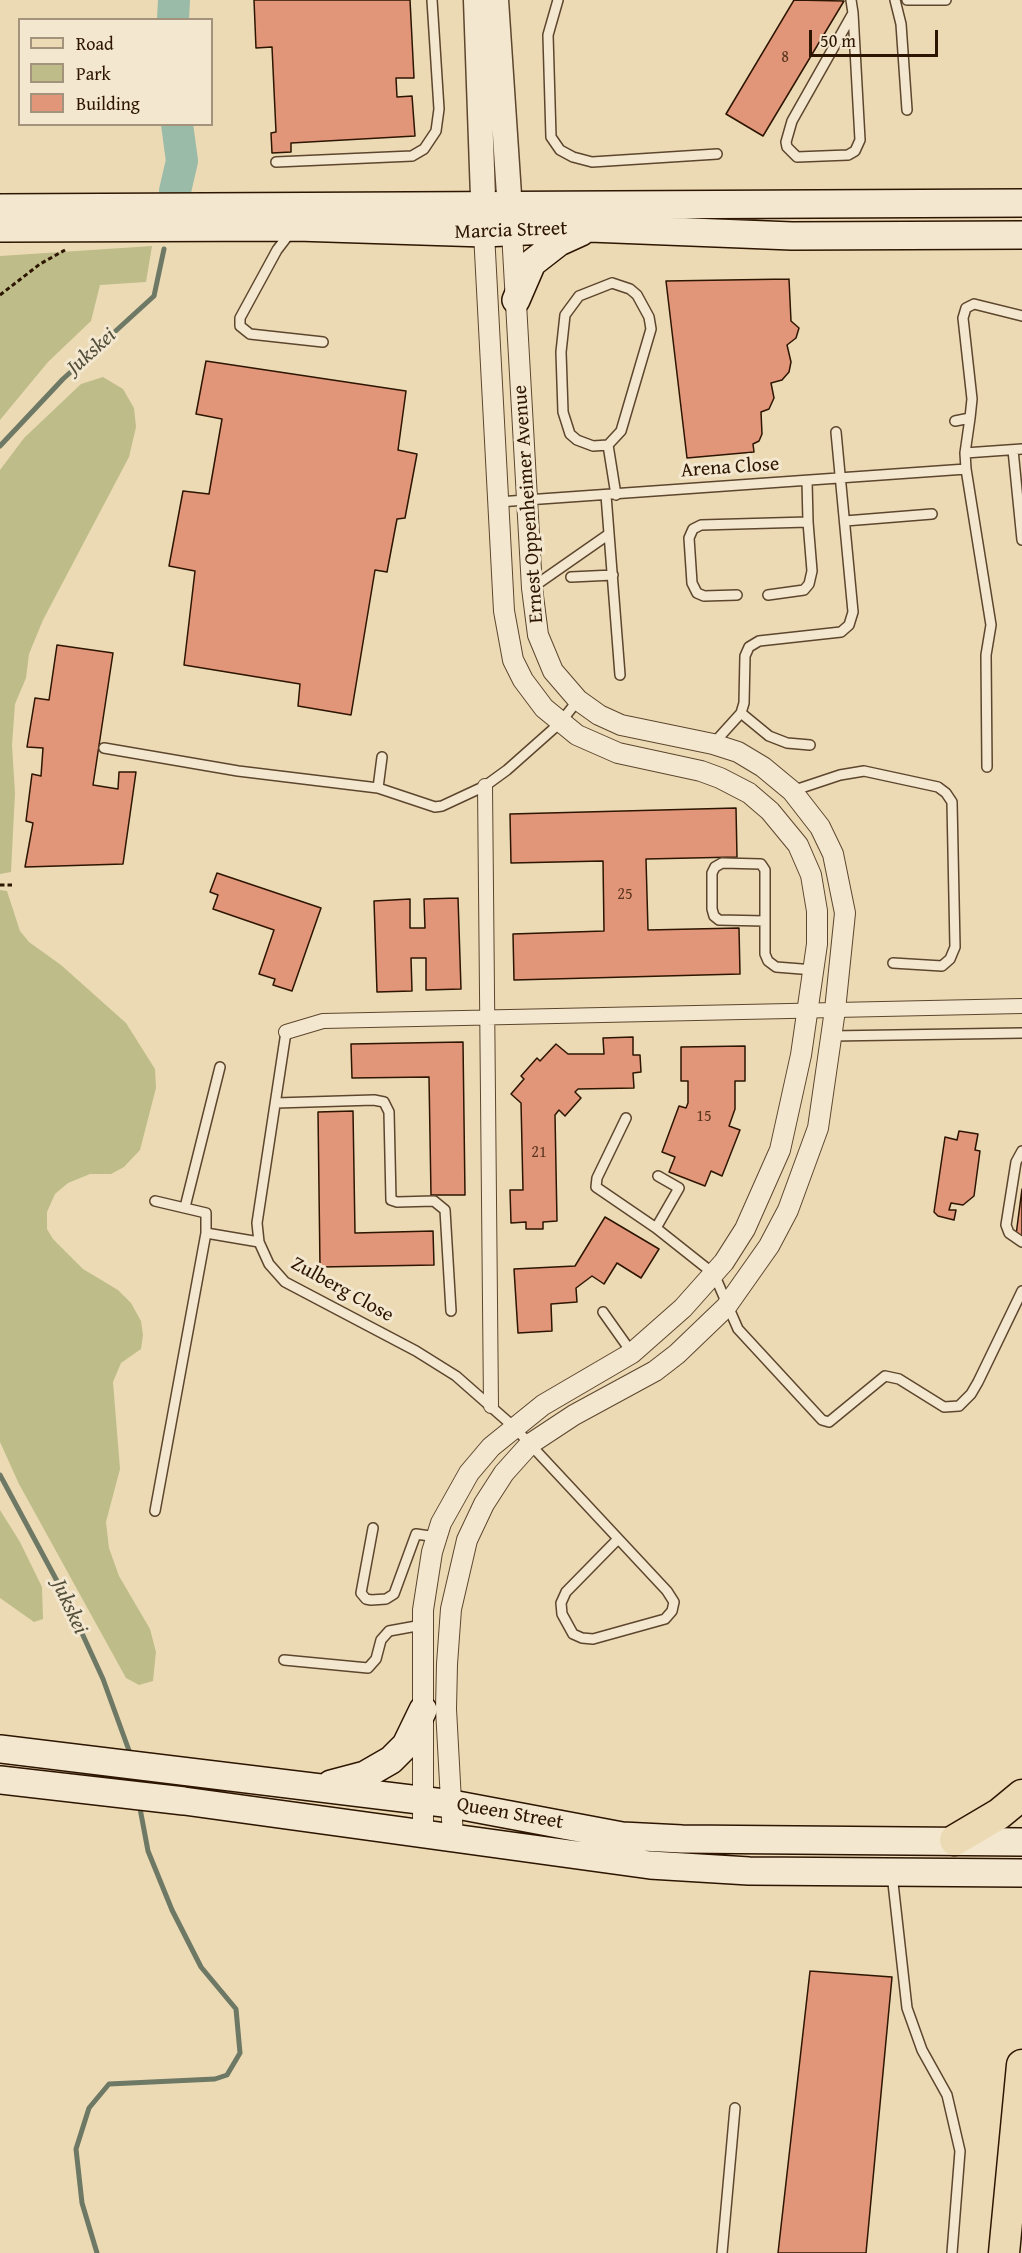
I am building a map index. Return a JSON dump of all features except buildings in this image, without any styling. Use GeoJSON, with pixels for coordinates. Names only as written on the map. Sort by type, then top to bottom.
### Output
{"type":"FeatureCollection","features":[{"type":"Feature","properties":{"kind":"main road","name":"Marcia Street"},"geometry":{"type":"LineString","coordinates":[[0,208],[125,217],[225,217],[497,206],[1022,203]]}},
{"type":"Feature","properties":{"kind":"main road","name":"Marcia Street"},"geometry":{"type":"LineString","coordinates":[[0,228],[125,217]]}},
{"type":"Feature","properties":{"kind":"main road","name":"Marcia Street"},"geometry":{"type":"LineString","coordinates":[[225,217],[297,227],[484,233],[590,228],[792,236],[1022,236]]}},
{"type":"Feature","properties":{"kind":"main road"},"geometry":{"type":"LineString","coordinates":[[516,300],[532,263],[559,242],[590,228]]}},
{"type":"Feature","properties":{"kind":"main road"},"geometry":{"type":"LineString","coordinates":[[319,1787],[365,1775],[391,1760],[406,1744],[423,1710]]}},
{"type":"Feature","properties":{"kind":"main road","name":"Queen Street"},"geometry":{"type":"LineString","coordinates":[[0,1749],[452,1804],[638,1838],[1022,1842]]}},
{"type":"Feature","properties":{"kind":"main road","name":"Queen Street"},"geometry":{"type":"LineString","coordinates":[[0,1780],[184,1801],[666,1866],[748,1871],[1022,1873]]}},
{"type":"Feature","properties":{"kind":"main road"},"geometry":{"type":"LineString","coordinates":[[955,1840],[999,1814],[1022,1795]]}},
{"type":"Feature","properties":{"kind":"main road"},"geometry":{"type":"LineString","coordinates":[[1004,2253],[1022,2065]]}},
{"type":"Feature","properties":{"kind":"street","name":"Ernest Oppenheimer Avenue"},"geometry":{"type":"LineString","coordinates":[[453,1838],[448,1769],[447,1675],[451,1609],[467,1540],[484,1504],[511,1463],[530,1444],[574,1415],[655,1371],[677,1354],[726,1307],[769,1246],[788,1210],[818,1128],[835,1010],[845,913],[843,891],[833,854],[814,818],[792,791],[751,759],[713,744],[621,725],[599,715],[578,700],[553,671],[543,651],[538,635],[532,588],[512,232],[497,206],[476,0]]}},
{"type":"Feature","properties":{"kind":"street","name":"Ernest Oppenheimer Avenue"},"geometry":{"type":"LineString","coordinates":[[423,1835],[422,1625],[426,1585],[441,1522],[469,1473],[491,1447],[543,1405],[632,1353],[683,1308],[714,1274],[746,1229],[773,1169],[790,1113],[814,970],[817,922],[812,875],[798,845],[770,811],[749,793],[720,778],[701,771],[618,753],[590,742],[560,723],[523,680],[509,645],[498,502],[484,233],[497,206],[496,0]]}},
{"type":"Feature","properties":{"kind":"street"},"geometry":{"type":"LineString","coordinates":[[484,786],[491,1406]]}},
{"type":"Feature","properties":{"kind":"street"},"geometry":{"type":"LineString","coordinates":[[286,1032],[323,1021],[1022,1006]]}},
{"type":"Feature","properties":{"kind":"street"},"geometry":{"type":"LineString","coordinates":[[801,1055],[827,1059]]}},
{"type":"Feature","properties":{"kind":"lane"},"geometry":{"type":"LineString","coordinates":[[276,162],[412,156],[424,149],[436,131],[439,109],[432,0]]}},
{"type":"Feature","properties":{"kind":"lane"},"geometry":{"type":"LineString","coordinates":[[558,0],[548,34],[551,137],[560,150],[573,158],[592,162],[717,154]]}},
{"type":"Feature","properties":{"kind":"lane"},"geometry":{"type":"LineString","coordinates":[[851,0],[853,13],[861,140],[855,151],[848,155],[797,157],[787,147],[786,142],[792,122],[853,13]]}},
{"type":"Feature","properties":{"kind":"lane"},"geometry":{"type":"LineString","coordinates":[[895,0],[901,24],[907,110]]}},
{"type":"Feature","properties":{"kind":"lane"},"geometry":{"type":"LineString","coordinates":[[901,24],[907,0],[946,0]]}},
{"type":"Feature","properties":{"kind":"lane"},"geometry":{"type":"LineString","coordinates":[[297,227],[277,250],[240,318],[244,332],[323,342]]}},
{"type":"Feature","properties":{"kind":"lane"},"geometry":{"type":"LineString","coordinates":[[608,445],[584,444],[570,434],[563,412],[561,352],[565,315],[569,305],[587,290],[612,283],[630,289],[637,295],[649,317],[651,329],[627,418],[621,432],[608,445],[611,495],[609,534],[620,675]]}},
{"type":"Feature","properties":{"kind":"lane"},"geometry":{"type":"LineString","coordinates":[[987,767],[986,655],[991,625],[966,469],[965,453],[972,399],[963,318],[966,308],[974,304],[1022,316]]}},
{"type":"Feature","properties":{"kind":"lane"},"geometry":{"type":"LineString","coordinates":[[955,421],[970,418]]}},
{"type":"Feature","properties":{"kind":"lane"},"geometry":{"type":"LineString","coordinates":[[713,744],[741,714],[744,703],[746,656],[749,646],[759,641],[841,632],[849,625],[853,612],[836,432]]}},
{"type":"Feature","properties":{"kind":"lane"},"geometry":{"type":"LineString","coordinates":[[965,453],[1017,449],[1022,540]]}},
{"type":"Feature","properties":{"kind":"lane","name":"Arena Close"},"geometry":{"type":"LineString","coordinates":[[498,502],[966,469]]}},
{"type":"Feature","properties":{"kind":"lane"},"geometry":{"type":"LineString","coordinates":[[768,596],[804,590],[809,584],[812,571],[807,481]]}},
{"type":"Feature","properties":{"kind":"lane"},"geometry":{"type":"LineString","coordinates":[[844,521],[932,514]]}},
{"type":"Feature","properties":{"kind":"lane"},"geometry":{"type":"LineString","coordinates":[[737,595],[704,596],[697,593],[692,583],[689,538],[693,529],[701,525],[808,522]]}},
{"type":"Feature","properties":{"kind":"lane"},"geometry":{"type":"LineString","coordinates":[[532,588],[609,534]]}},
{"type":"Feature","properties":{"kind":"lane"},"geometry":{"type":"LineString","coordinates":[[571,577],[613,575]]}},
{"type":"Feature","properties":{"kind":"lane"},"geometry":{"type":"LineString","coordinates":[[104,748],[238,771],[378,788],[435,807],[454,802],[484,786],[530,751],[560,723],[578,700]]}},
{"type":"Feature","properties":{"kind":"lane"},"geometry":{"type":"LineString","coordinates":[[741,714],[769,736],[787,743],[810,745]]}},
{"type":"Feature","properties":{"kind":"lane"},"geometry":{"type":"LineString","coordinates":[[378,788],[382,757]]}},
{"type":"Feature","properties":{"kind":"lane"},"geometry":{"type":"LineString","coordinates":[[792,791],[840,775],[864,771],[938,787],[952,802],[955,947],[950,959],[942,966],[893,963]]}},
{"type":"Feature","properties":{"kind":"lane"},"geometry":{"type":"LineString","coordinates":[[765,921],[719,920],[714,916],[712,873],[715,867],[722,863],[761,864],[765,870],[765,921],[765,954],[772,965],[814,970]]}},
{"type":"Feature","properties":{"kind":"lane","name":"Zulberg Close"},"geometry":{"type":"LineString","coordinates":[[286,1032],[257,1223],[259,1242],[269,1264],[285,1282],[442,1365],[514,1427],[667,1591],[674,1602],[672,1611],[665,1619],[593,1639],[582,1638],[573,1634],[562,1614],[561,1603],[566,1592],[618,1539]]}},
{"type":"Feature","properties":{"kind":"lane"},"geometry":{"type":"LineString","coordinates":[[831,1036],[1022,1033]]}},
{"type":"Feature","properties":{"kind":"lane"},"geometry":{"type":"LineString","coordinates":[[185,1207],[220,1067]]}},
{"type":"Feature","properties":{"kind":"lane"},"geometry":{"type":"LineString","coordinates":[[276,1103],[374,1100],[384,1102],[388,1107],[389,1196],[397,1202],[434,1201],[444,1207],[451,1311]]}},
{"type":"Feature","properties":{"kind":"lane"},"geometry":{"type":"LineString","coordinates":[[626,1118],[595,1184],[600,1190],[657,1228],[714,1274],[726,1307],[748,1343],[818,1418],[829,1422],[882,1377],[899,1379],[944,1407],[955,1407],[964,1403],[978,1382],[1022,1291]]}},
{"type":"Feature","properties":{"kind":"lane"},"geometry":{"type":"LineString","coordinates":[[1022,1151],[1016,1162],[1006,1225],[1009,1233],[1022,1242]]}},
{"type":"Feature","properties":{"kind":"lane"},"geometry":{"type":"LineString","coordinates":[[657,1228],[679,1188],[658,1176]]}},
{"type":"Feature","properties":{"kind":"lane"},"geometry":{"type":"LineString","coordinates":[[155,1202],[206,1213],[206,1233],[155,1511]]}},
{"type":"Feature","properties":{"kind":"lane"},"geometry":{"type":"LineString","coordinates":[[206,1233],[259,1242]]}},
{"type":"Feature","properties":{"kind":"lane"},"geometry":{"type":"LineString","coordinates":[[603,1312],[632,1353]]}},
{"type":"Feature","properties":{"kind":"lane"},"geometry":{"type":"LineString","coordinates":[[374,1528],[362,1593],[366,1599],[371,1600],[386,1599],[394,1594],[416,1534],[437,1537]]}},
{"type":"Feature","properties":{"kind":"lane"},"geometry":{"type":"LineString","coordinates":[[284,1660],[368,1668],[376,1659],[381,1640],[389,1631],[422,1625]]}},
{"type":"Feature","properties":{"kind":"lane"},"geometry":{"type":"LineString","coordinates":[[892,1873],[907,2008],[922,2050],[948,2095],[960,2151],[952,2253]]}},
{"type":"Feature","properties":{"kind":"lane"},"geometry":{"type":"LineString","coordinates":[[723,2253],[735,2108]]}},
{"type":"Feature","properties":{"kind":"path"},"geometry":{"type":"LineString","coordinates":[[0,295],[40,264],[74,246]]}},
{"type":"Feature","properties":{"kind":"path"},"geometry":{"type":"LineString","coordinates":[[0,885],[13,885]]}},
{"type":"Feature","properties":{"kind":"green space"},"geometry":{"type":"Polygon","coordinates":[[[152,246],[146,282],[100,285],[91,321],[48,362],[0,420],[0,256],[152,246]]]}},
{"type":"Feature","properties":{"kind":"green space"},"geometry":{"type":"Polygon","coordinates":[[[103,377],[123,389],[134,408],[136,427],[129,457],[43,620],[29,654],[26,678],[15,704],[12,745],[15,793],[11,872],[0,874],[0,470],[24,438],[81,384],[103,377]]]}},
{"type":"Feature","properties":{"kind":"green space"},"geometry":{"type":"Polygon","coordinates":[[[0,890],[7,891],[20,931],[29,942],[61,965],[126,1023],[155,1069],[156,1088],[140,1150],[124,1167],[111,1174],[90,1174],[68,1183],[55,1194],[47,1212],[47,1229],[53,1239],[83,1269],[118,1290],[131,1303],[141,1321],[143,1335],[141,1349],[121,1363],[113,1382],[120,1469],[106,1522],[109,1548],[119,1576],[150,1629],[156,1652],[153,1681],[139,1685],[126,1678],[19,1484],[0,1442],[0,890]]]}},
{"type":"Feature","properties":{"kind":"green space"},"geometry":{"type":"Polygon","coordinates":[[[0,1510],[20,1542],[42,1587],[43,1619],[34,1622],[0,1598],[0,1510]]]}},
{"type":"Feature","properties":{"kind":"waterway","name":"Jukskei"},"geometry":{"type":"LineString","coordinates":[[173,18],[174,0]]}},
{"type":"Feature","properties":{"kind":"waterway","name":"Jukskei"},"geometry":{"type":"LineString","coordinates":[[175,191],[182,161],[177,126]]}},
{"type":"Feature","properties":{"kind":"waterway","name":"Jukskei"},"geometry":{"type":"LineString","coordinates":[[0,446],[63,379],[154,296],[164,249]]}},
{"type":"Feature","properties":{"kind":"waterway","name":"Jukskei"},"geometry":{"type":"LineString","coordinates":[[0,1475],[64,1594],[103,1679],[131,1756]]}},
{"type":"Feature","properties":{"kind":"waterway"},"geometry":{"type":"LineString","coordinates":[[97,2253],[82,2203],[76,2149],[89,2108],[109,2084],[215,2079],[227,2075],[240,2053],[236,2009],[201,1967],[172,1910],[148,1851],[139,1803]]}}]}
